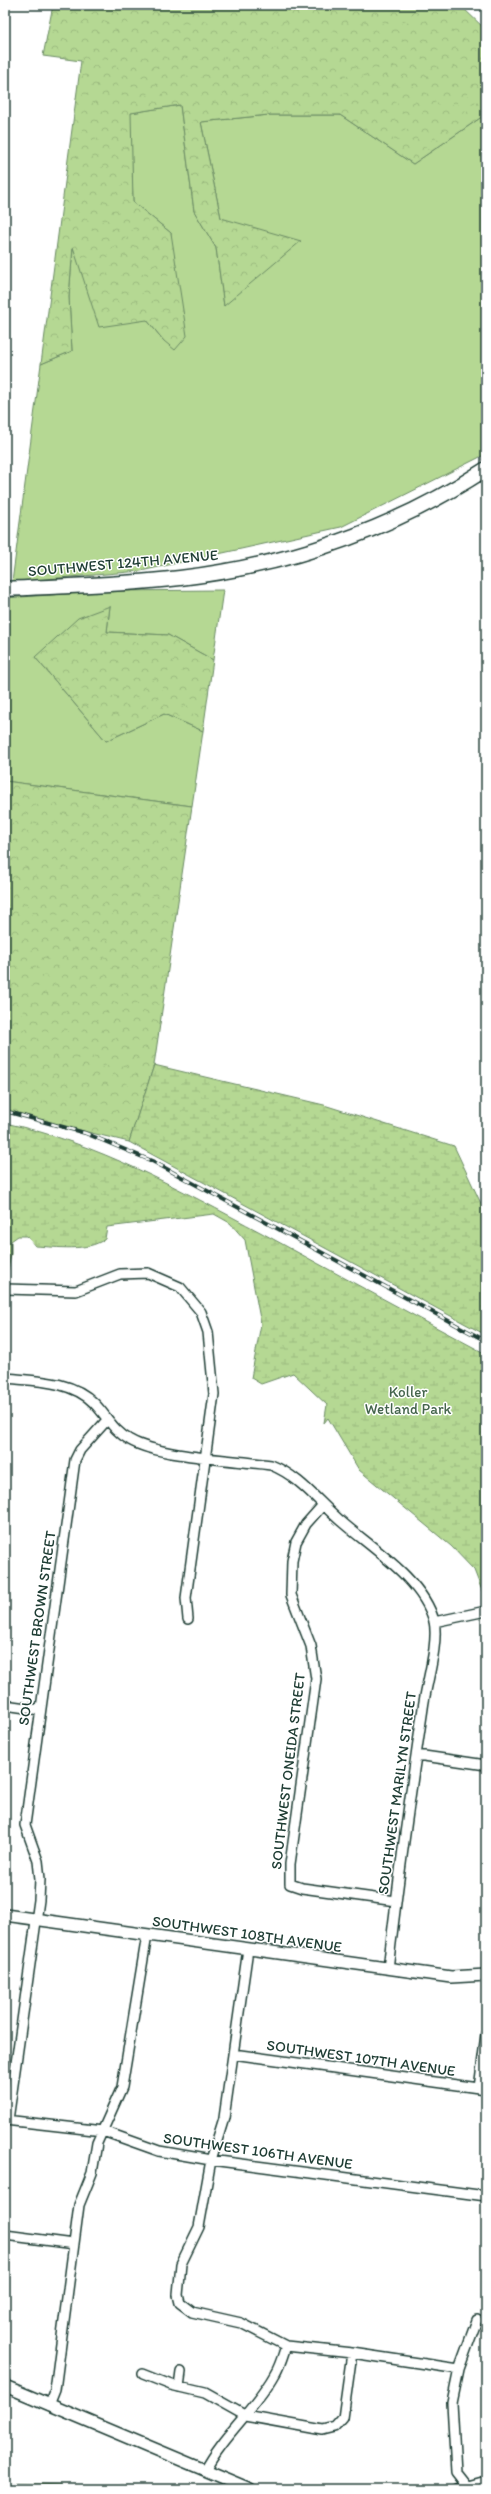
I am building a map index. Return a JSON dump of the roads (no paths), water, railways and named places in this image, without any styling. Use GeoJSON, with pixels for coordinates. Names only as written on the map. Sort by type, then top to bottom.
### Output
{"type":"FeatureCollection","features":[{"type":"Feature","properties":{"kind":"main road","name":"SOUTHWEST 124TH AVENUE"},"geometry":{"type":"LineString","coordinates":[[5,589],[179,578],[233,570],[285,558],[376,528],[429,502],[486,469]]}},
{"type":"Feature","properties":{"kind":"street"},"geometry":{"type":"LineString","coordinates":[[5,1289],[76,1290],[120,1274],[136,1272],[161,1277],[180,1287],[202,1312],[208,1332],[214,1382],[206,1457],[186,1598],[188,1619]]}},
{"type":"Feature","properties":{"kind":"street"},"geometry":{"type":"LineString","coordinates":[[5,1378],[55,1384],[76,1390],[94,1402],[107,1420],[121,1434],[146,1447],[206,1457],[271,1465],[289,1472],[306,1486],[322,1506],[416,1585],[434,1622],[486,1611]]}},
{"type":"Feature","properties":{"kind":"street","name":"SOUTHWEST BROWN STREET"},"geometry":{"type":"LineString","coordinates":[[7,2120],[36,1919],[40,1879],[38,1861],[25,1824],[75,1460],[80,1450],[107,1420]]}},
{"type":"Feature","properties":{"kind":"street","name":"SOUTHWEST ONEIDA STREET"},"geometry":{"type":"LineString","coordinates":[[322,1506],[306,1524],[296,1542],[292,1561],[291,1595],[311,1646],[316,1679],[290,1864],[290,1884],[302,1888],[396,1901]]}},
{"type":"Feature","properties":{"kind":"street","name":"SOUTHWEST MARILYN STREET"},"geometry":{"type":"LineString","coordinates":[[388,1969],[416,1755],[434,1644],[434,1622]]}},
{"type":"Feature","properties":{"kind":"street"},"geometry":{"type":"LineString","coordinates":[[5,1705],[40,1710]]}},
{"type":"Feature","properties":{"kind":"street"},"geometry":{"type":"LineString","coordinates":[[416,1755],[486,1765]]}},
{"type":"Feature","properties":{"kind":"street","name":"SOUTHWEST 108TH AVENUE"},"geometry":{"type":"LineString","coordinates":[[5,1915],[451,1977],[486,1975]]}},
{"type":"Feature","properties":{"kind":"street"},"geometry":{"type":"LineString","coordinates":[[49,2405],[55,2390],[81,2197],[92,2173],[97,2144],[122,2087],[126,2071],[147,1934]]}},
{"type":"Feature","properties":{"kind":"street"},"geometry":{"type":"LineString","coordinates":[[248,1949],[224,2118],[211,2160],[199,2227],[182,2264],[178,2295],[180,2303],[192,2312],[241,2322],[286,2346],[352,2352],[459,2369]]}},
{"type":"Feature","properties":{"kind":"street"},"geometry":{"type":"LineString","coordinates":[[482,2088],[486,2034]]}},
{"type":"Feature","properties":{"kind":"street","name":"SOUTHWEST 107TH AVENUE"},"geometry":{"type":"LineString","coordinates":[[233,2054],[482,2088]]}},
{"type":"Feature","properties":{"kind":"street","name":"SOUTHWEST 106TH AVENUE"},"geometry":{"type":"LineString","coordinates":[[7,2120],[102,2131],[159,2151],[211,2160],[486,2196]]}},
{"type":"Feature","properties":{"kind":"street"},"geometry":{"type":"LineString","coordinates":[[5,2235],[74,2244]]}},
{"type":"Feature","properties":{"kind":"street"},"geometry":{"type":"LineString","coordinates":[[467,2486],[456,2472],[452,2403],[459,2369],[477,2320]]}},
{"type":"Feature","properties":{"kind":"street"},"geometry":{"type":"LineString","coordinates":[[205,2470],[212,2455],[246,2416],[276,2374],[286,2346]]}},
{"type":"Feature","properties":{"kind":"street"},"geometry":{"type":"LineString","coordinates":[[143,2374],[179,2387],[205,2393],[246,2416],[322,2430],[335,2427],[343,2418],[352,2352]]}},
{"type":"Feature","properties":{"kind":"street"},"geometry":{"type":"LineString","coordinates":[[179,2387],[181,2372]]}},
{"type":"Feature","properties":{"kind":"street"},"geometry":{"type":"LineString","coordinates":[[5,2386],[250,2489]]}},
{"type":"Feature","properties":{"kind":"street"},"geometry":{"type":"LineString","coordinates":[[457,2489],[486,2481]]}},
{"type":"Feature","properties":{"kind":"railway"},"geometry":{"type":"LineString","coordinates":[[5,1111],[85,1133],[152,1161],[486,1341]]}},
{"type":"Feature","properties":{"kind":"park label","name":"Koller Wetland Park"},"geometry":{"type":"Point","coordinates":[408,1400]}}]}
